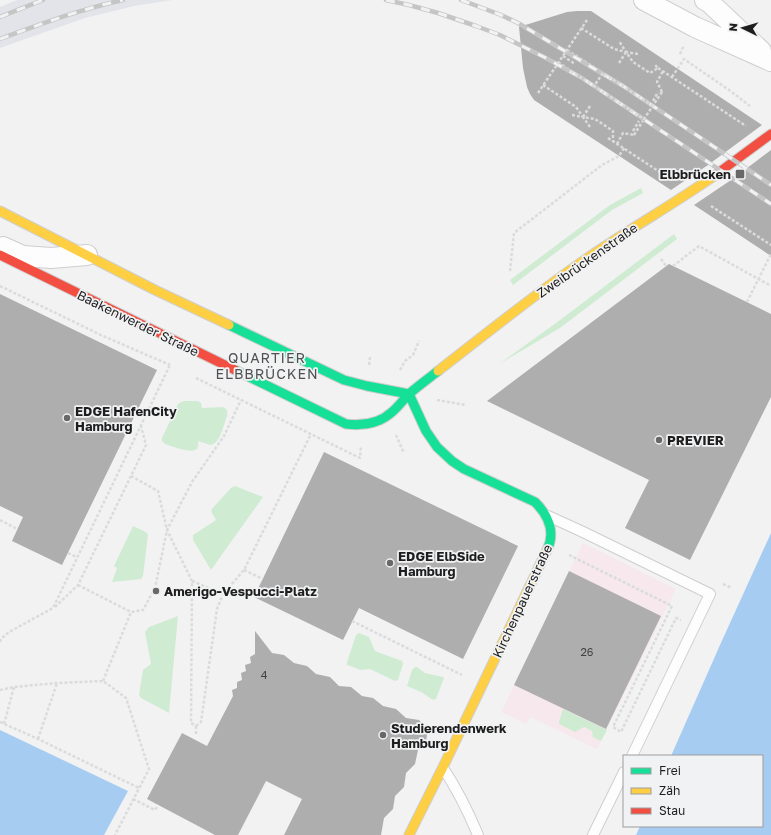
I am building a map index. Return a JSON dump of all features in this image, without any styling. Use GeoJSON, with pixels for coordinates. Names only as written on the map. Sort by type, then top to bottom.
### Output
{"type":"FeatureCollection","features":[{"type":"Feature","properties":{"kind":"main road","name":"Zweibrückenstraße"},"geometry":{"type":"LineString","coordinates":[[409,394],[528,301],[612,242],[707,181],[771,134]]}},
{"type":"Feature","properties":{"kind":"main road"},"geometry":{"type":"LineString","coordinates":[[0,211],[154,290],[344,380],[409,394]]}},
{"type":"Feature","properties":{"kind":"main road","name":"Baakenwerder Straße"},"geometry":{"type":"LineString","coordinates":[[0,255],[346,424],[368,424],[385,418],[409,394]]}},
{"type":"Feature","properties":{"kind":"main road","name":"Kirchenpauerstraße"},"geometry":{"type":"LineString","coordinates":[[409,394],[426,431],[437,447],[452,461],[464,469],[535,502],[546,515],[552,534],[550,544],[409,835]]}},
{"type":"Feature","properties":{"kind":"street"},"geometry":{"type":"LineString","coordinates":[[644,0],[695,28],[771,61]]}},
{"type":"Feature","properties":{"kind":"street"},"geometry":{"type":"LineString","coordinates":[[705,0],[709,2],[771,61]]}},
{"type":"Feature","properties":{"kind":"street"},"geometry":{"type":"LineString","coordinates":[[0,245],[23,256],[51,258],[87,255]]}},
{"type":"Feature","properties":{"kind":"lane"},"geometry":{"type":"LineString","coordinates":[[546,515],[710,594],[632,755]]}},
{"type":"Feature","properties":{"kind":"lane"},"geometry":{"type":"LineString","coordinates":[[443,767],[458,792],[478,835]]}},
{"type":"Feature","properties":{"kind":"lane"},"geometry":{"type":"LineString","coordinates":[[593,835],[623,774]]}},
{"type":"Feature","properties":{"kind":"path"},"geometry":{"type":"LineString","coordinates":[[538,93],[587,20]]}},
{"type":"Feature","properties":{"kind":"path"},"geometry":{"type":"LineString","coordinates":[[581,28],[614,49],[638,54]]}},
{"type":"Feature","properties":{"kind":"path"},"geometry":{"type":"LineString","coordinates":[[619,41],[633,62],[650,73],[657,67],[751,130]]}},
{"type":"Feature","properties":{"kind":"path"},"geometry":{"type":"LineString","coordinates":[[680,54],[686,42]]}},
{"type":"Feature","properties":{"kind":"path"},"geometry":{"type":"LineString","coordinates":[[567,50],[653,106]]}},
{"type":"Feature","properties":{"kind":"path"},"geometry":{"type":"LineString","coordinates":[[619,63],[626,52]]}},
{"type":"Feature","properties":{"kind":"path"},"geometry":{"type":"LineString","coordinates":[[563,56],[575,64]]}},
{"type":"Feature","properties":{"kind":"path"},"geometry":{"type":"LineString","coordinates":[[672,77],[684,59],[750,106]]}},
{"type":"Feature","properties":{"kind":"path"},"geometry":{"type":"LineString","coordinates":[[558,62],[644,119]]}},
{"type":"Feature","properties":{"kind":"path"},"geometry":{"type":"LineString","coordinates":[[633,133],[653,106],[660,91],[657,82],[663,72]]}},
{"type":"Feature","properties":{"kind":"path"},"geometry":{"type":"LineString","coordinates":[[594,86],[603,74]]}},
{"type":"Feature","properties":{"kind":"path"},"geometry":{"type":"LineString","coordinates":[[543,85],[576,107],[590,127]]}},
{"type":"Feature","properties":{"kind":"path"},"geometry":{"type":"LineString","coordinates":[[653,101],[660,91]]}},
{"type":"Feature","properties":{"kind":"path"},"geometry":{"type":"LineString","coordinates":[[583,117],[590,106]]}},
{"type":"Feature","properties":{"kind":"path"},"geometry":{"type":"LineString","coordinates":[[572,115],[595,119],[613,131],[613,141],[608,138]]}},
{"type":"Feature","properties":{"kind":"path"},"geometry":{"type":"LineString","coordinates":[[633,133],[639,122]]}},
{"type":"Feature","properties":{"kind":"path"},"geometry":{"type":"LineString","coordinates":[[617,144],[623,133],[633,133]]}},
{"type":"Feature","properties":{"kind":"path"},"geometry":{"type":"LineString","coordinates":[[510,271],[514,233],[602,166],[619,156],[624,148]]}},
{"type":"Feature","properties":{"kind":"path"},"geometry":{"type":"LineString","coordinates":[[673,266],[699,246],[771,286]]}},
{"type":"Feature","properties":{"kind":"path"},"geometry":{"type":"LineString","coordinates":[[747,302],[771,254]]}},
{"type":"Feature","properties":{"kind":"path"},"geometry":{"type":"LineString","coordinates":[[661,259],[666,266]]}},
{"type":"Feature","properties":{"kind":"path"},"geometry":{"type":"LineString","coordinates":[[0,286],[101,335],[170,365],[53,608]]}},
{"type":"Feature","properties":{"kind":"path"},"geometry":{"type":"LineString","coordinates":[[192,376],[360,458]]}},
{"type":"Feature","properties":{"kind":"path"},"geometry":{"type":"LineString","coordinates":[[78,585],[131,612],[143,610],[155,588],[167,530],[192,482],[224,436],[241,400]]}},
{"type":"Feature","properties":{"kind":"path"},"geometry":{"type":"LineString","coordinates":[[0,642],[1,639],[9,632],[53,608],[78,585],[146,444],[141,425]]}},
{"type":"Feature","properties":{"kind":"path"},"geometry":{"type":"LineString","coordinates":[[196,726],[201,722],[217,609],[223,594],[244,570],[311,434]]}},
{"type":"Feature","properties":{"kind":"path"},"geometry":{"type":"LineString","coordinates":[[131,476],[158,491],[167,530],[192,581],[191,722],[196,726]]}},
{"type":"Feature","properties":{"kind":"path"},"geometry":{"type":"LineString","coordinates":[[0,520],[18,528]]}},
{"type":"Feature","properties":{"kind":"path"},"geometry":{"type":"LineString","coordinates":[[68,553],[77,558]]}},
{"type":"Feature","properties":{"kind":"path"},"geometry":{"type":"LineString","coordinates":[[569,555],[672,606],[612,727],[621,732],[674,622]]}},
{"type":"Feature","properties":{"kind":"path"},"geometry":{"type":"LineString","coordinates":[[244,570],[263,579]]}},
{"type":"Feature","properties":{"kind":"path"},"geometry":{"type":"LineString","coordinates":[[192,581],[223,594]]}},
{"type":"Feature","properties":{"kind":"path"},"geometry":{"type":"LineString","coordinates":[[103,681],[131,612]]}},
{"type":"Feature","properties":{"kind":"path"},"geometry":{"type":"LineString","coordinates":[[352,622],[465,676]]}},
{"type":"Feature","properties":{"kind":"path"},"geometry":{"type":"LineString","coordinates":[[0,690],[14,687],[57,683],[103,681],[126,698],[149,769],[115,835]]}},
{"type":"Feature","properties":{"kind":"path"},"geometry":{"type":"LineString","coordinates":[[38,739],[57,683]]}},
{"type":"Feature","properties":{"kind":"path"},"geometry":{"type":"LineString","coordinates":[[4,724],[14,687]]}},
{"type":"Feature","properties":{"kind":"path"},"geometry":{"type":"LineString","coordinates":[[0,722],[139,788]]}},
{"type":"Feature","properties":{"kind":"path"},"geometry":{"type":"LineString","coordinates":[[196,726],[196,734]]}},
{"type":"Feature","properties":{"kind":"path"},"geometry":{"type":"LineString","coordinates":[[133,800],[154,810],[157,807]]}},
{"type":"Feature","properties":{"kind":"shaded area"},"geometry":{"type":"Polygon","coordinates":[[[17,0],[172,0],[134,6],[85,18],[0,48],[0,7],[17,0]]]}},
{"type":"Feature","properties":{"kind":"shaded area"},"geometry":{"type":"Polygon","coordinates":[[[583,543],[676,589],[597,749],[530,717],[526,724],[501,712],[583,543]]]}},
{"type":"Feature","properties":{"kind":"green space"},"geometry":{"type":"Polygon","coordinates":[[[641,188],[643,193],[612,210],[513,285],[510,280],[610,205],[641,188]]]}},
{"type":"Feature","properties":{"kind":"green space"},"geometry":{"type":"Polygon","coordinates":[[[674,234],[677,239],[560,328],[499,364],[556,323],[674,234]]]}},
{"type":"Feature","properties":{"kind":"green space"},"geometry":{"type":"Polygon","coordinates":[[[185,401],[198,401],[201,403],[202,408],[223,407],[226,409],[227,416],[223,428],[219,438],[213,444],[210,445],[198,441],[196,450],[188,451],[165,444],[162,441],[178,404],[185,401]]]}},
{"type":"Feature","properties":{"kind":"green space"},"geometry":{"type":"Polygon","coordinates":[[[235,486],[263,497],[211,570],[193,540],[193,535],[216,520],[211,510],[231,488],[235,486]]]}},
{"type":"Feature","properties":{"kind":"green space"},"geometry":{"type":"Polygon","coordinates":[[[133,526],[146,532],[148,535],[143,576],[141,579],[112,582],[117,568],[114,566],[133,526]]]}},
{"type":"Feature","properties":{"kind":"green space"},"geometry":{"type":"Polygon","coordinates":[[[178,616],[169,713],[141,698],[139,695],[143,670],[151,664],[145,632],[149,627],[178,616]]]}},
{"type":"Feature","properties":{"kind":"green space"},"geometry":{"type":"Polygon","coordinates":[[[359,633],[369,637],[375,651],[402,661],[403,664],[398,680],[395,681],[370,669],[361,670],[347,665],[356,635],[359,633]]]}},
{"type":"Feature","properties":{"kind":"green space"},"geometry":{"type":"Polygon","coordinates":[[[415,667],[425,673],[444,678],[436,699],[433,700],[421,692],[407,686],[412,670],[415,667]]]}},
{"type":"Feature","properties":{"kind":"green space"},"geometry":{"type":"Polygon","coordinates":[[[563,709],[607,730],[601,741],[593,737],[592,731],[584,727],[575,732],[559,724],[563,709]]]}},
{"type":"Feature","properties":{"kind":"water"},"geometry":{"type":"Polygon","coordinates":[[[771,533],[771,835],[636,835],[640,827],[763,827],[763,755],[671,755],[771,533]]]}},
{"type":"Feature","properties":{"kind":"water"},"geometry":{"type":"Polygon","coordinates":[[[0,730],[128,791],[104,835],[0,835],[0,730]]]}},
{"type":"Feature","properties":{"kind":"building"},"geometry":{"type":"Polygon","coordinates":[[[591,11],[762,125],[671,190],[534,100],[530,94],[523,68],[519,27],[567,12],[591,11]]]}},
{"type":"Feature","properties":{"kind":"building"},"geometry":{"type":"Polygon","coordinates":[[[771,150],[771,256],[694,205],[734,178],[771,150]]]}},
{"type":"Feature","properties":{"kind":"building","name":"PREVIER"},"geometry":{"type":"Polygon","coordinates":[[[669,264],[771,314],[771,397],[690,560],[625,528],[649,480],[487,401],[669,264]]]}},
{"type":"Feature","properties":{"kind":"building","name":"EDGE HafenCity Hamburg"},"geometry":{"type":"Polygon","coordinates":[[[0,294],[157,370],[62,565],[12,541],[23,517],[0,506],[0,294]]]}},
{"type":"Feature","properties":{"kind":"building","name":"EDGE ElbSide Hamburg"},"geometry":{"type":"Polygon","coordinates":[[[324,452],[518,546],[463,659],[359,608],[343,640],[254,597],[324,452]]]}},
{"type":"Feature","properties":{"kind":"building"},"geometry":{"type":"Polygon","coordinates":[[[569,571],[661,616],[606,729],[514,685],[569,571]]]}},
{"type":"Feature","properties":{"kind":"building"},"geometry":{"type":"Polygon","coordinates":[[[255,631],[272,653],[284,655],[294,663],[307,666],[316,674],[330,677],[339,686],[351,687],[362,696],[373,698],[383,706],[396,709],[406,718],[419,720],[428,729],[426,741],[418,750],[415,764],[406,773],[404,787],[395,796],[393,809],[384,818],[381,835],[284,835],[302,799],[266,781],[238,835],[215,835],[147,799],[182,733],[207,746],[233,696],[232,690],[237,688],[237,682],[242,680],[241,673],[246,671],[245,665],[251,663],[250,657],[255,654],[255,631]]]}},
{"type":"Feature","properties":{"kind":"railway"},"geometry":{"type":"LineString","coordinates":[[0,17],[43,0]]}},
{"type":"Feature","properties":{"kind":"railway"},"geometry":{"type":"LineString","coordinates":[[0,39],[76,12],[123,0]]}},
{"type":"Feature","properties":{"kind":"railway"},"geometry":{"type":"LineString","coordinates":[[386,0],[438,13],[476,26],[500,35],[544,57],[582,78],[771,204]]}},
{"type":"Feature","properties":{"kind":"railway"},"geometry":{"type":"LineString","coordinates":[[461,0],[518,23],[623,86],[771,185]]}},
{"type":"Feature","properties":{"kind":"traffic: fast"},"geometry":{"type":"LineString","coordinates":[[229,325],[344,380],[409,394]]}},
{"type":"Feature","properties":{"kind":"traffic: fast"},"geometry":{"type":"LineString","coordinates":[[235,370],[346,424],[359,425],[376,422],[387,416],[409,394],[438,371]]}},
{"type":"Feature","properties":{"kind":"traffic: fast"},"geometry":{"type":"LineString","coordinates":[[409,394],[426,431],[437,447],[452,461],[464,469],[535,502],[540,507],[547,518],[551,530],[550,543],[547,550]]}},
{"type":"Feature","properties":{"kind":"traffic: slow"},"geometry":{"type":"LineString","coordinates":[[438,371],[567,272],[714,176]]}},
{"type":"Feature","properties":{"kind":"traffic: slow"},"geometry":{"type":"LineString","coordinates":[[0,211],[155,290],[229,325]]}},
{"type":"Feature","properties":{"kind":"traffic: slow"},"geometry":{"type":"LineString","coordinates":[[409,835],[547,550]]}},
{"type":"Feature","properties":{"kind":"traffic: jam"},"geometry":{"type":"LineString","coordinates":[[714,176],[771,134]]}},
{"type":"Feature","properties":{"kind":"traffic: jam"},"geometry":{"type":"LineString","coordinates":[[0,255],[235,370]]}},
{"type":"Feature","properties":{"kind":"place","name":"Elbbrücken"},"geometry":{"type":"Point","coordinates":[740,174]}},
{"type":"Feature","properties":{"kind":"place","name":"EDGE HafenCity Hamburg"},"geometry":{"type":"Point","coordinates":[67,418]}},
{"type":"Feature","properties":{"kind":"place","name":"PREVIER"},"geometry":{"type":"Point","coordinates":[659,440]}},
{"type":"Feature","properties":{"kind":"place","name":"EDGE ElbSide Hamburg"},"geometry":{"type":"Point","coordinates":[390,563]}},
{"type":"Feature","properties":{"kind":"place","name":"Amerigo-Vespucci-Platz"},"geometry":{"type":"Point","coordinates":[156,591]}},
{"type":"Feature","properties":{"kind":"place","name":"Studierendenwerk Hamburg"},"geometry":{"type":"Point","coordinates":[383,735]}},
{"type":"Feature","properties":{"kind":"district","name":"QUARTIER ELBBRÜCKEN"},"geometry":{"type":"Point","coordinates":[267,366]}}]}
